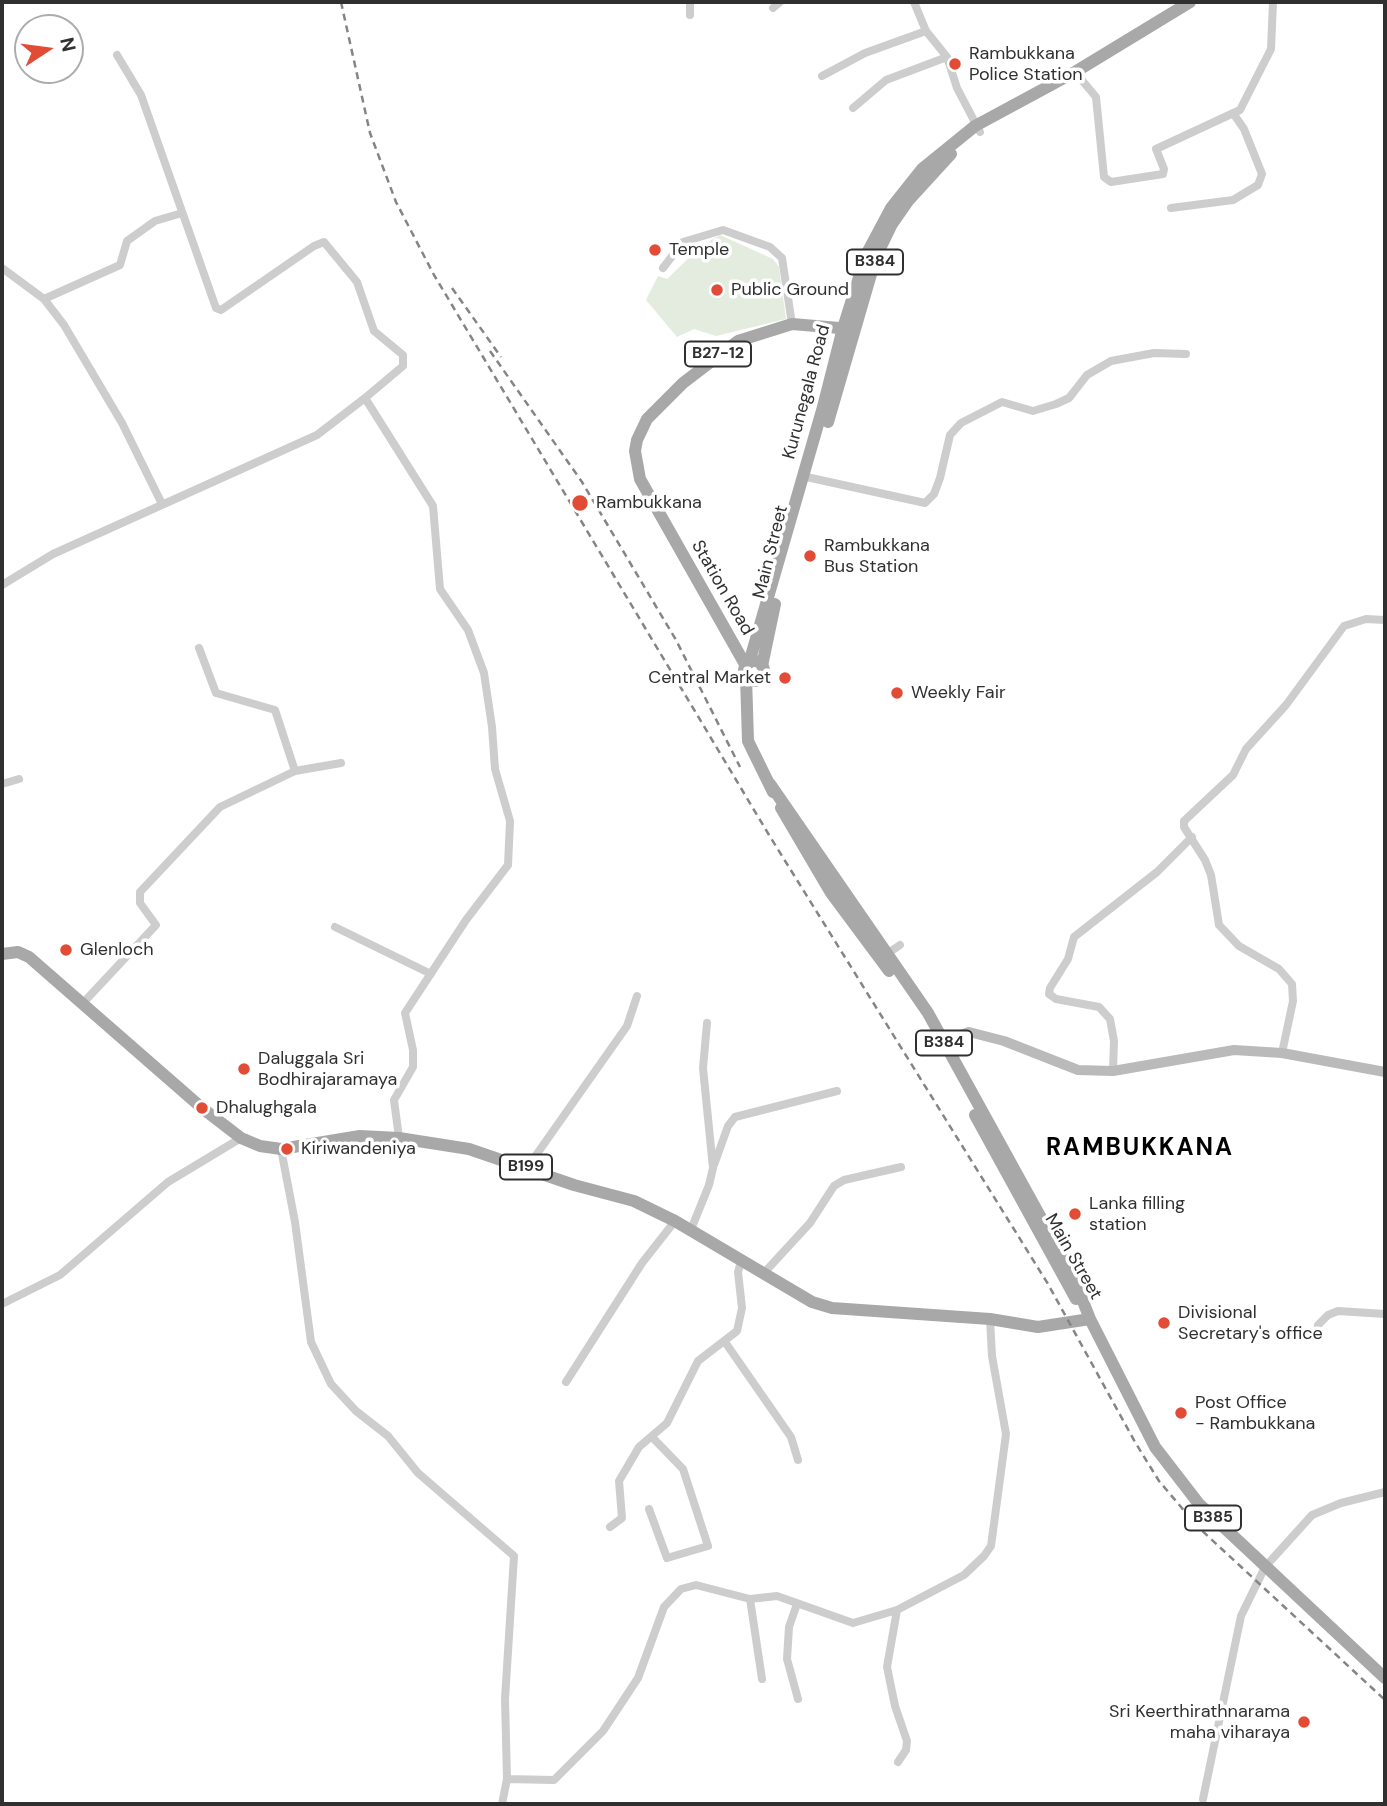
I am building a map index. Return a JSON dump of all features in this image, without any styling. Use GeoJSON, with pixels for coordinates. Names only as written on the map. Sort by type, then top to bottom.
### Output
{"type":"FeatureCollection","features":[{"type":"Feature","properties":{"kind":"main road","name":"Kurunegala Road"},"geometry":{"type":"LineString","coordinates":[[804,482],[866,255],[891,208],[922,169],[977,129],[1190,2]]}},
{"type":"Feature","properties":{"kind":"main road","name":"B27-12"},"geometry":{"type":"LineString","coordinates":[[792,324],[848,328]]}},
{"type":"Feature","properties":{"kind":"main road","name":"Station Road"},"geometry":{"type":"LineString","coordinates":[[752,670],[649,498],[640,480],[635,451],[647,419],[724,349],[738,341],[792,324]]}},
{"type":"Feature","properties":{"kind":"main road","name":"Main Street"},"geometry":{"type":"LineString","coordinates":[[804,482],[752,670],[747,708],[748,741],[785,817],[831,893],[940,1043]]}},
{"type":"Feature","properties":{"kind":"main road","name":"Main Street"},"geometry":{"type":"LineString","coordinates":[[770,784],[918,998],[940,1043],[1073,1276],[1090,1319]]}},
{"type":"Feature","properties":{"kind":"main road","name":"B199"},"geometry":{"type":"LineString","coordinates":[[2,954],[18,952],[29,957],[241,1138],[260,1146],[281,1149],[360,1136],[399,1138],[468,1149],[574,1185],[634,1201],[675,1221],[812,1303],[832,1308],[990,1319],[1038,1327],[1090,1319]]}},
{"type":"Feature","properties":{"kind":"main road","name":"B385"},"geometry":{"type":"LineString","coordinates":[[1090,1319],[1155,1447],[1199,1504],[1385,1678]]}},
{"type":"Feature","properties":{"kind":"street"},"geometry":{"type":"LineString","coordinates":[[690,2],[690,15]]}},
{"type":"Feature","properties":{"kind":"street"},"geometry":{"type":"LineString","coordinates":[[914,2],[926,31],[947,57],[977,129]]}},
{"type":"Feature","properties":{"kind":"street"},"geometry":{"type":"LineString","coordinates":[[1076,72],[1096,97],[1104,177],[1111,182],[1163,174],[1164,169],[1156,149],[1240,110],[1271,49],[1273,2]]}},
{"type":"Feature","properties":{"kind":"street"},"geometry":{"type":"LineString","coordinates":[[822,76],[865,53],[926,31]]}},
{"type":"Feature","properties":{"kind":"street"},"geometry":{"type":"LineString","coordinates":[[2,585],[52,554],[317,435],[403,366],[403,355],[374,331],[357,282],[324,242],[314,246],[221,310],[216,308],[141,95],[117,55]]}},
{"type":"Feature","properties":{"kind":"street"},"geometry":{"type":"LineString","coordinates":[[853,108],[886,80],[947,57]]}},
{"type":"Feature","properties":{"kind":"street"},"geometry":{"type":"LineString","coordinates":[[1171,208],[1233,200],[1258,185],[1262,174],[1244,129],[1233,113]]}},
{"type":"Feature","properties":{"kind":"street"},"geometry":{"type":"LineString","coordinates":[[44,299],[120,265],[127,241],[155,222],[182,214]]}},
{"type":"Feature","properties":{"kind":"street"},"geometry":{"type":"LineString","coordinates":[[663,268],[683,242],[723,230],[770,247],[782,258],[792,324]]}},
{"type":"Feature","properties":{"kind":"street"},"geometry":{"type":"LineString","coordinates":[[2,268],[44,299],[64,325],[122,423],[162,504]]}},
{"type":"Feature","properties":{"kind":"street"},"geometry":{"type":"LineString","coordinates":[[804,482],[925,503],[934,494],[940,478],[950,435],[961,423],[1002,402],[1033,411],[1056,404],[1069,398],[1087,375],[1111,361],[1154,353],[1186,354]]}},
{"type":"Feature","properties":{"kind":"street"},"geometry":{"type":"LineString","coordinates":[[365,398],[433,506],[440,589],[468,629],[484,673],[495,769],[510,821],[508,865],[466,920],[405,1013],[413,1050],[413,1067],[394,1100],[399,1138]]}},
{"type":"Feature","properties":{"kind":"street"},"geometry":{"type":"LineString","coordinates":[[1282,1053],[1293,1001],[1292,984],[1279,969],[1239,946],[1219,925],[1211,875],[1184,821],[1233,775],[1246,749],[1286,705],[1344,626],[1366,619],[1385,620]]}},
{"type":"Feature","properties":{"kind":"street"},"geometry":{"type":"LineString","coordinates":[[199,648],[216,693],[275,710],[295,771]]}},
{"type":"Feature","properties":{"kind":"street"},"geometry":{"type":"LineString","coordinates":[[83,1003],[156,925],[139,903],[141,892],[220,807],[295,771],[341,763]]}},
{"type":"Feature","properties":{"kind":"street"},"geometry":{"type":"LineString","coordinates":[[2,784],[19,779]]}},
{"type":"Feature","properties":{"kind":"street"},"geometry":{"type":"LineString","coordinates":[[1113,1071],[1114,1041],[1110,1019],[1099,1007],[1056,999],[1049,993],[1050,988],[1068,959],[1074,937],[1157,872],[1192,837]]}},
{"type":"Feature","properties":{"kind":"street"},"geometry":{"type":"LineString","coordinates":[[335,927],[431,974]]}},
{"type":"Feature","properties":{"kind":"street"},"geometry":{"type":"LineString","coordinates":[[887,954],[900,945]]}},
{"type":"Feature","properties":{"kind":"street"},"geometry":{"type":"LineString","coordinates":[[527,1168],[627,1026],[636,996]]}},
{"type":"Feature","properties":{"kind":"street"},"geometry":{"type":"LineString","coordinates":[[707,1023],[702,1068],[713,1168]]}},
{"type":"Feature","properties":{"kind":"street"},"geometry":{"type":"LineString","coordinates":[[940,1043],[969,1032],[1004,1041],[1078,1070],[1113,1071],[1234,1050],[1282,1053],[1385,1072]]}},
{"type":"Feature","properties":{"kind":"street"},"geometry":{"type":"LineString","coordinates":[[690,1231],[709,1185],[728,1126],[735,1117],[837,1091]]}},
{"type":"Feature","properties":{"kind":"street"},"geometry":{"type":"LineString","coordinates":[[2,1304],[60,1275],[167,1182],[241,1138]]}},
{"type":"Feature","properties":{"kind":"street"},"geometry":{"type":"LineString","coordinates":[[281,1149],[311,1342],[331,1384],[356,1411],[388,1436],[418,1473],[514,1556],[505,1699],[507,1779],[502,1804]]}},
{"type":"Feature","properties":{"kind":"street"},"geometry":{"type":"LineString","coordinates":[[763,1274],[810,1223],[834,1186],[844,1180],[901,1167]]}},
{"type":"Feature","properties":{"kind":"street"},"geometry":{"type":"LineString","coordinates":[[566,1382],[642,1263],[675,1221]]}},
{"type":"Feature","properties":{"kind":"street"},"geometry":{"type":"LineString","coordinates":[[610,1527],[622,1518],[619,1482],[639,1447],[667,1423],[698,1361],[737,1331],[741,1308],[738,1272],[741,1262]]}},
{"type":"Feature","properties":{"kind":"street"},"geometry":{"type":"LineString","coordinates":[[1318,1325],[1338,1311],[1385,1314]]}},
{"type":"Feature","properties":{"kind":"street"},"geometry":{"type":"LineString","coordinates":[[507,1779],[554,1780],[603,1731],[638,1678],[664,1607],[681,1589],[696,1585],[750,1599],[777,1596],[853,1623],[897,1610],[964,1575],[991,1546],[1006,1434],[992,1356],[990,1319]]}},
{"type":"Feature","properties":{"kind":"street"},"geometry":{"type":"LineString","coordinates":[[725,1342],[791,1437],[798,1460]]}},
{"type":"Feature","properties":{"kind":"street"},"geometry":{"type":"LineString","coordinates":[[649,1509],[667,1558],[708,1546],[683,1469],[652,1437]]}},
{"type":"Feature","properties":{"kind":"street"},"geometry":{"type":"LineString","coordinates":[[1203,1799],[1241,1616],[1265,1567],[1312,1515],[1341,1503],[1385,1492]]}},
{"type":"Feature","properties":{"kind":"street"},"geometry":{"type":"LineString","coordinates":[[750,1599],[762,1679]]}},
{"type":"Feature","properties":{"kind":"street"},"geometry":{"type":"LineString","coordinates":[[797,1604],[789,1627],[787,1659],[798,1699]]}},
{"type":"Feature","properties":{"kind":"street"},"geometry":{"type":"LineString","coordinates":[[897,1610],[887,1667],[894,1706],[907,1741],[906,1750],[898,1762]]}},
{"type":"Feature","properties":{"kind":"shaded area","name":"Public Ground"},"geometry":{"type":"Polygon","coordinates":[[[720,235],[773,259],[779,267],[786,319],[716,336],[694,329],[677,337],[646,300],[658,276],[667,279],[701,246],[720,235]]]}},
{"type":"Feature","properties":{"kind":"railway"},"geometry":{"type":"LineString","coordinates":[[341,2],[370,133],[396,202],[434,275],[769,835],[1048,1284],[1135,1442],[1159,1481],[1198,1527],[1385,1700]]}},
{"type":"Feature","properties":{"kind":"railway"},"geometry":{"type":"LineString","coordinates":[[452,288],[501,357]]}},
{"type":"Feature","properties":{"kind":"railway"},"geometry":{"type":"LineString","coordinates":[[490,351],[582,482],[676,640],[740,767]]}},
{"type":"Feature","properties":{"kind":"place","name":"Rambukkana Police Station"},"geometry":{"type":"Point","coordinates":[955,64]}},
{"type":"Feature","properties":{"kind":"place","name":"Temple"},"geometry":{"type":"Point","coordinates":[655,250]}},
{"type":"Feature","properties":{"kind":"place","name":"Public Ground"},"geometry":{"type":"Point","coordinates":[717,290]}},
{"type":"Feature","properties":{"kind":"place","name":"Rambukkana"},"geometry":{"type":"Point","coordinates":[580,503]}},
{"type":"Feature","properties":{"kind":"place","name":"Rambukkana Bus Station"},"geometry":{"type":"Point","coordinates":[810,556]}},
{"type":"Feature","properties":{"kind":"place","name":"Central Market"},"geometry":{"type":"Point","coordinates":[785,678]}},
{"type":"Feature","properties":{"kind":"place","name":"Weekly Fair"},"geometry":{"type":"Point","coordinates":[897,693]}},
{"type":"Feature","properties":{"kind":"place","name":"Glenloch"},"geometry":{"type":"Point","coordinates":[66,950]}},
{"type":"Feature","properties":{"kind":"place","name":"Daluggala Sri Bodhirajaramaya"},"geometry":{"type":"Point","coordinates":[244,1069]}},
{"type":"Feature","properties":{"kind":"place","name":"Dhalughgala"},"geometry":{"type":"Point","coordinates":[202,1108]}},
{"type":"Feature","properties":{"kind":"place","name":"Kiriwandeniya"},"geometry":{"type":"Point","coordinates":[287,1149]}},
{"type":"Feature","properties":{"kind":"place","name":"Lanka filling station"},"geometry":{"type":"Point","coordinates":[1075,1214]}},
{"type":"Feature","properties":{"kind":"place","name":"Divisional Secretary's office"},"geometry":{"type":"Point","coordinates":[1164,1323]}},
{"type":"Feature","properties":{"kind":"place","name":"Post Office - Rambukkana"},"geometry":{"type":"Point","coordinates":[1181,1413]}},
{"type":"Feature","properties":{"kind":"place","name":"Sri Keerthirathnarama maha viharaya"},"geometry":{"type":"Point","coordinates":[1304,1722]}},
{"type":"Feature","properties":{"kind":"district","name":"RAMBUKKANA"},"geometry":{"type":"Point","coordinates":[1140,1149]}}]}
